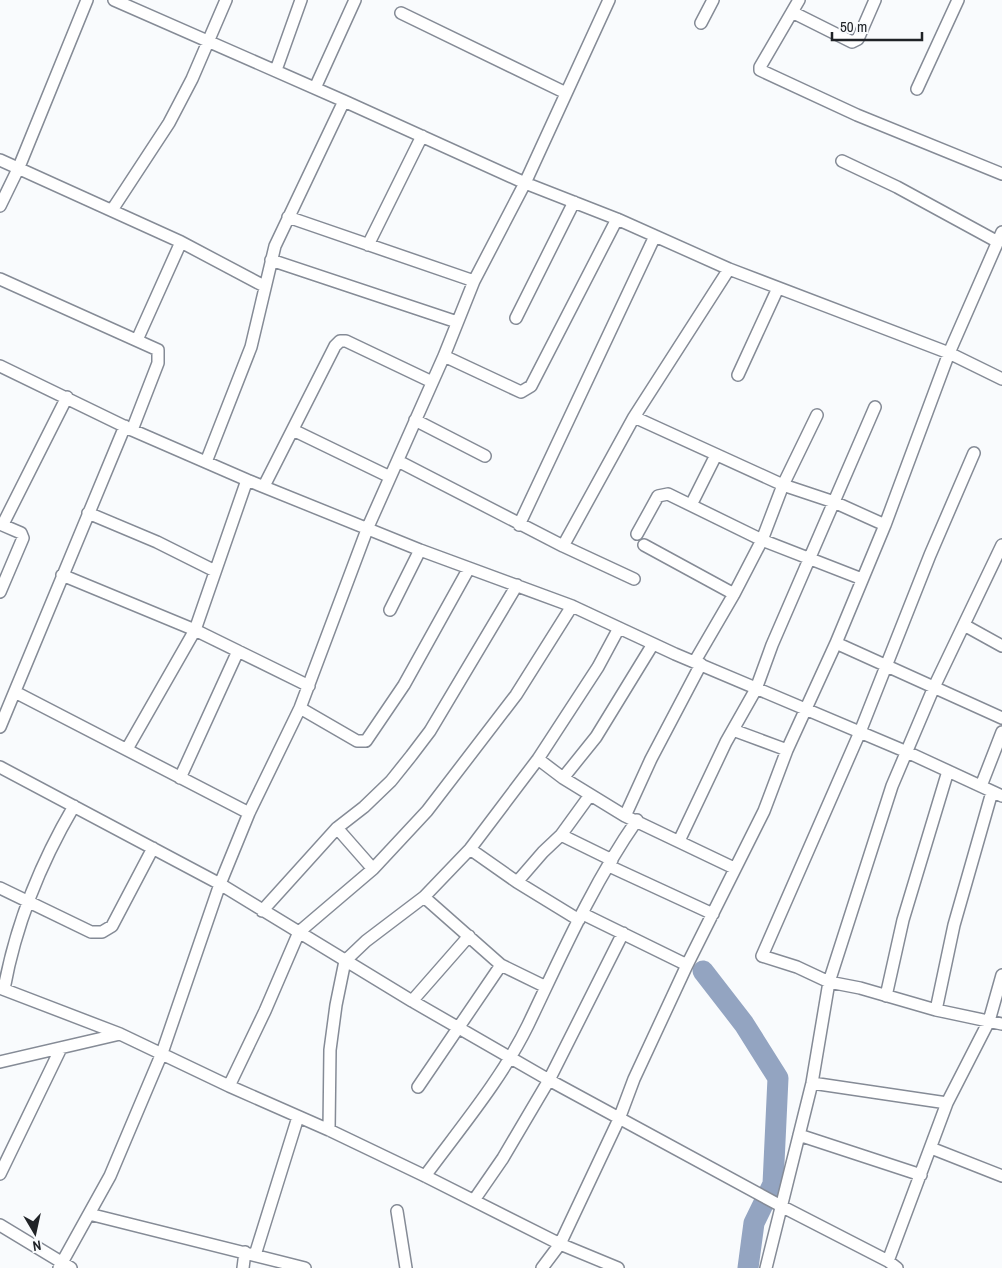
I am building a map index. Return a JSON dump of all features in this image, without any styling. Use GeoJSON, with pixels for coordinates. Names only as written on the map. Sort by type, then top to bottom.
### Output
{"type":"FeatureCollection","features":[{"type":"Feature","properties":{"kind":"street"},"geometry":{"type":"LineString","coordinates":[[0,206],[19,168],[87,0]]}},
{"type":"Feature","properties":{"kind":"street"},"geometry":{"type":"LineString","coordinates":[[114,0],[138,5],[208,42],[276,70],[525,184],[617,219],[729,269],[949,353],[1002,379]]}},
{"type":"Feature","properties":{"kind":"street"},"geometry":{"type":"LineString","coordinates":[[112,210],[169,123],[226,0]]}},
{"type":"Feature","properties":{"kind":"street"},"geometry":{"type":"LineString","coordinates":[[276,70],[301,0]]}},
{"type":"Feature","properties":{"kind":"street"},"geometry":{"type":"LineString","coordinates":[[315,88],[355,0]]}},
{"type":"Feature","properties":{"kind":"street"},"geometry":{"type":"LineString","coordinates":[[0,1225],[64,1266],[110,1176],[162,1053],[220,884],[249,813],[300,708],[368,528],[398,461],[430,381],[444,356],[474,281],[525,184],[609,0]]}},
{"type":"Feature","properties":{"kind":"street"},"geometry":{"type":"LineString","coordinates":[[701,23],[714,0]]}},
{"type":"Feature","properties":{"kind":"street"},"geometry":{"type":"LineString","coordinates":[[799,0],[760,70],[857,115],[1002,174]]}},
{"type":"Feature","properties":{"kind":"street"},"geometry":{"type":"LineString","coordinates":[[792,12],[852,42],[858,39],[875,0]]}},
{"type":"Feature","properties":{"kind":"street"},"geometry":{"type":"LineString","coordinates":[[917,89],[958,0]]}},
{"type":"Feature","properties":{"kind":"street"},"geometry":{"type":"LineString","coordinates":[[401,12],[566,93]]}},
{"type":"Feature","properties":{"kind":"street"},"geometry":{"type":"LineString","coordinates":[[206,462],[252,347],[264,286],[275,246],[344,101]]}},
{"type":"Feature","properties":{"kind":"street"},"geometry":{"type":"LineString","coordinates":[[368,245],[422,136]]}},
{"type":"Feature","properties":{"kind":"street"},"geometry":{"type":"LineString","coordinates":[[0,160],[181,242],[264,286]]}},
{"type":"Feature","properties":{"kind":"street"},"geometry":{"type":"LineString","coordinates":[[542,1268],[560,1244],[619,1119],[634,1079],[687,965],[764,811],[787,750],[836,643],[885,525],[949,353],[1000,237],[842,161]]}},
{"type":"Feature","properties":{"kind":"street"},"geometry":{"type":"LineString","coordinates":[[516,318],[574,202]]}},
{"type":"Feature","properties":{"kind":"street"},"geometry":{"type":"LineString","coordinates":[[288,217],[474,281]]}},
{"type":"Feature","properties":{"kind":"street"},"geometry":{"type":"LineString","coordinates":[[444,356],[521,392],[526,391],[531,386],[617,219]]}},
{"type":"Feature","properties":{"kind":"street"},"geometry":{"type":"LineString","coordinates":[[519,524],[655,236]]}},
{"type":"Feature","properties":{"kind":"street"},"geometry":{"type":"LineString","coordinates":[[137,340],[181,242]]}},
{"type":"Feature","properties":{"kind":"street"},"geometry":{"type":"LineString","coordinates":[[271,260],[457,322]]}},
{"type":"Feature","properties":{"kind":"street"},"geometry":{"type":"LineString","coordinates":[[563,546],[634,417],[729,269]]}},
{"type":"Feature","properties":{"kind":"street"},"geometry":{"type":"LineString","coordinates":[[0,279],[158,350],[159,356],[128,428],[88,512],[0,727]]}},
{"type":"Feature","properties":{"kind":"street"},"geometry":{"type":"LineString","coordinates":[[738,375],[778,288]]}},
{"type":"Feature","properties":{"kind":"street"},"geometry":{"type":"LineString","coordinates":[[264,486],[340,341],[346,341],[430,381]]}},
{"type":"Feature","properties":{"kind":"street"},"geometry":{"type":"LineString","coordinates":[[0,366],[128,428],[247,480],[420,550],[572,606],[653,644],[806,711],[907,752],[997,794],[954,925],[936,1010]]}},
{"type":"Feature","properties":{"kind":"street"},"geometry":{"type":"LineString","coordinates":[[0,592],[23,538],[21,533],[1,524],[67,397]]}},
{"type":"Feature","properties":{"kind":"street"},"geometry":{"type":"LineString","coordinates":[[679,840],[733,730],[756,689],[772,645],[875,407]]}},
{"type":"Feature","properties":{"kind":"street"},"geometry":{"type":"LineString","coordinates":[[625,816],[698,663],[762,540],[783,485],[816,415]]}},
{"type":"Feature","properties":{"kind":"street"},"geometry":{"type":"LineString","coordinates":[[634,417],[783,485],[834,502],[885,525]]}},
{"type":"Feature","properties":{"kind":"street"},"geometry":{"type":"LineString","coordinates":[[415,420],[485,456]]}},
{"type":"Feature","properties":{"kind":"street"},"geometry":{"type":"LineString","coordinates":[[293,430],[390,477]]}},
{"type":"Feature","properties":{"kind":"street"},"geometry":{"type":"LineString","coordinates":[[974,453],[930,555],[860,732],[762,956],[797,967],[829,982],[860,988],[936,1010],[1002,1024]]}},
{"type":"Feature","properties":{"kind":"street"},"geometry":{"type":"LineString","coordinates":[[691,505],[716,455]]}},
{"type":"Feature","properties":{"kind":"street"},"geometry":{"type":"LineString","coordinates":[[398,461],[519,524],[634,579]]}},
{"type":"Feature","properties":{"kind":"street"},"geometry":{"type":"LineString","coordinates":[[127,750],[195,630],[247,480]]}},
{"type":"Feature","properties":{"kind":"street"},"geometry":{"type":"LineString","coordinates":[[637,534],[658,496],[662,494],[691,505],[762,540],[862,580]]}},
{"type":"Feature","properties":{"kind":"street"},"geometry":{"type":"LineString","coordinates":[[88,512],[157,542],[215,571]]}},
{"type":"Feature","properties":{"kind":"street"},"geometry":{"type":"LineString","coordinates":[[644,545],[734,594]]}},
{"type":"Feature","properties":{"kind":"street"},"geometry":{"type":"LineString","coordinates":[[766,1268],[812,1082],[829,982],[892,786],[934,687],[1002,545]]}},
{"type":"Feature","properties":{"kind":"street"},"geometry":{"type":"LineString","coordinates":[[390,610],[420,550]]}},
{"type":"Feature","properties":{"kind":"street"},"geometry":{"type":"LineString","coordinates":[[300,708],[357,741],[366,741],[404,685],[469,568]]}},
{"type":"Feature","properties":{"kind":"street"},"geometry":{"type":"LineString","coordinates":[[62,575],[195,630],[309,686]]}},
{"type":"Feature","properties":{"kind":"street"},"geometry":{"type":"LineString","coordinates":[[262,911],[338,828],[364,808],[391,781],[430,731],[517,585]]}},
{"type":"Feature","properties":{"kind":"street"},"geometry":{"type":"LineString","coordinates":[[229,1086],[265,1011],[299,932],[373,869],[427,811],[516,695],[572,606]]}},
{"type":"Feature","properties":{"kind":"street"},"geometry":{"type":"LineString","coordinates":[[964,625],[1002,646]]}},
{"type":"Feature","properties":{"kind":"street"},"geometry":{"type":"LineString","coordinates":[[329,1130],[330,1050],[336,1005],[345,961],[366,941],[424,898],[470,849],[538,759],[598,667],[619,628]]}},
{"type":"Feature","properties":{"kind":"street"},"geometry":{"type":"LineString","coordinates":[[836,643],[1002,718]]}},
{"type":"Feature","properties":{"kind":"street"},"geometry":{"type":"LineString","coordinates":[[563,778],[596,737],[653,644]]}},
{"type":"Feature","properties":{"kind":"street"},"geometry":{"type":"LineString","coordinates":[[180,778],[238,651]]}},
{"type":"Feature","properties":{"kind":"street"},"geometry":{"type":"LineString","coordinates":[[15,692],[249,813]]}},
{"type":"Feature","properties":{"kind":"street"},"geometry":{"type":"LineString","coordinates":[[733,730],[787,750]]}},
{"type":"Feature","properties":{"kind":"street"},"geometry":{"type":"LineString","coordinates":[[981,786],[1002,732]]}},
{"type":"Feature","properties":{"kind":"street"},"geometry":{"type":"LineString","coordinates":[[538,759],[563,778],[625,816],[638,820],[734,868]]}},
{"type":"Feature","properties":{"kind":"street"},"geometry":{"type":"LineString","coordinates":[[0,767],[220,884],[412,1001],[549,1080],[892,1264],[947,1103],[989,1021],[1002,975]]}},
{"type":"Feature","properties":{"kind":"street"},"geometry":{"type":"LineString","coordinates":[[886,996],[904,920],[948,772]]}},
{"type":"Feature","properties":{"kind":"street"},"geometry":{"type":"LineString","coordinates":[[517,882],[542,852],[561,835],[590,795]]}},
{"type":"Feature","properties":{"kind":"street"},"geometry":{"type":"LineString","coordinates":[[74,806],[56,836],[27,899],[2,989],[120,1034],[162,1053],[229,1086],[329,1130],[425,1176],[560,1244],[618,1268]]}},
{"type":"Feature","properties":{"kind":"street"},"geometry":{"type":"LineString","coordinates":[[425,1176],[490,1089],[510,1057],[528,1025],[544,986],[581,917],[638,820]]}},
{"type":"Feature","properties":{"kind":"street"},"geometry":{"type":"LineString","coordinates":[[338,828],[373,869]]}},
{"type":"Feature","properties":{"kind":"street"},"geometry":{"type":"LineString","coordinates":[[561,835],[611,863],[713,914]]}},
{"type":"Feature","properties":{"kind":"street"},"geometry":{"type":"LineString","coordinates":[[0,888],[27,899],[91,932],[102,932],[112,926],[153,848]]}},
{"type":"Feature","properties":{"kind":"street"},"geometry":{"type":"LineString","coordinates":[[470,849],[517,882],[581,917],[623,933],[687,965]]}},
{"type":"Feature","properties":{"kind":"street"},"geometry":{"type":"LineString","coordinates":[[424,898],[501,965],[544,986]]}},
{"type":"Feature","properties":{"kind":"street"},"geometry":{"type":"LineString","coordinates":[[474,1200],[503,1158],[549,1080],[623,933]]}},
{"type":"Feature","properties":{"kind":"street"},"geometry":{"type":"LineString","coordinates":[[412,1001],[469,936]]}},
{"type":"Feature","properties":{"kind":"street"},"geometry":{"type":"LineString","coordinates":[[418,1087],[457,1027],[501,965]]}},
{"type":"Feature","properties":{"kind":"street"},"geometry":{"type":"LineString","coordinates":[[0,1062],[120,1034]]}},
{"type":"Feature","properties":{"kind":"street"},"geometry":{"type":"LineString","coordinates":[[0,1174],[61,1048]]}},
{"type":"Feature","properties":{"kind":"street"},"geometry":{"type":"LineString","coordinates":[[812,1082],[947,1103]]}},
{"type":"Feature","properties":{"kind":"street"},"geometry":{"type":"LineString","coordinates":[[243,1268],[250,1254],[298,1117]]}},
{"type":"Feature","properties":{"kind":"street"},"geometry":{"type":"LineString","coordinates":[[800,1135],[921,1175]]}},
{"type":"Feature","properties":{"kind":"street"},"geometry":{"type":"LineString","coordinates":[[931,1148],[1002,1176]]}},
{"type":"Feature","properties":{"kind":"street"},"geometry":{"type":"LineString","coordinates":[[397,1211],[406,1268]]}},
{"type":"Feature","properties":{"kind":"street"},"geometry":{"type":"LineString","coordinates":[[89,1214],[305,1268]]}},
{"type":"Feature","properties":{"kind":"waterway"},"geometry":{"type":"LineString","coordinates":[[703,971],[744,1024],[778,1078],[773,1184],[754,1223],[748,1268]]}}]}
